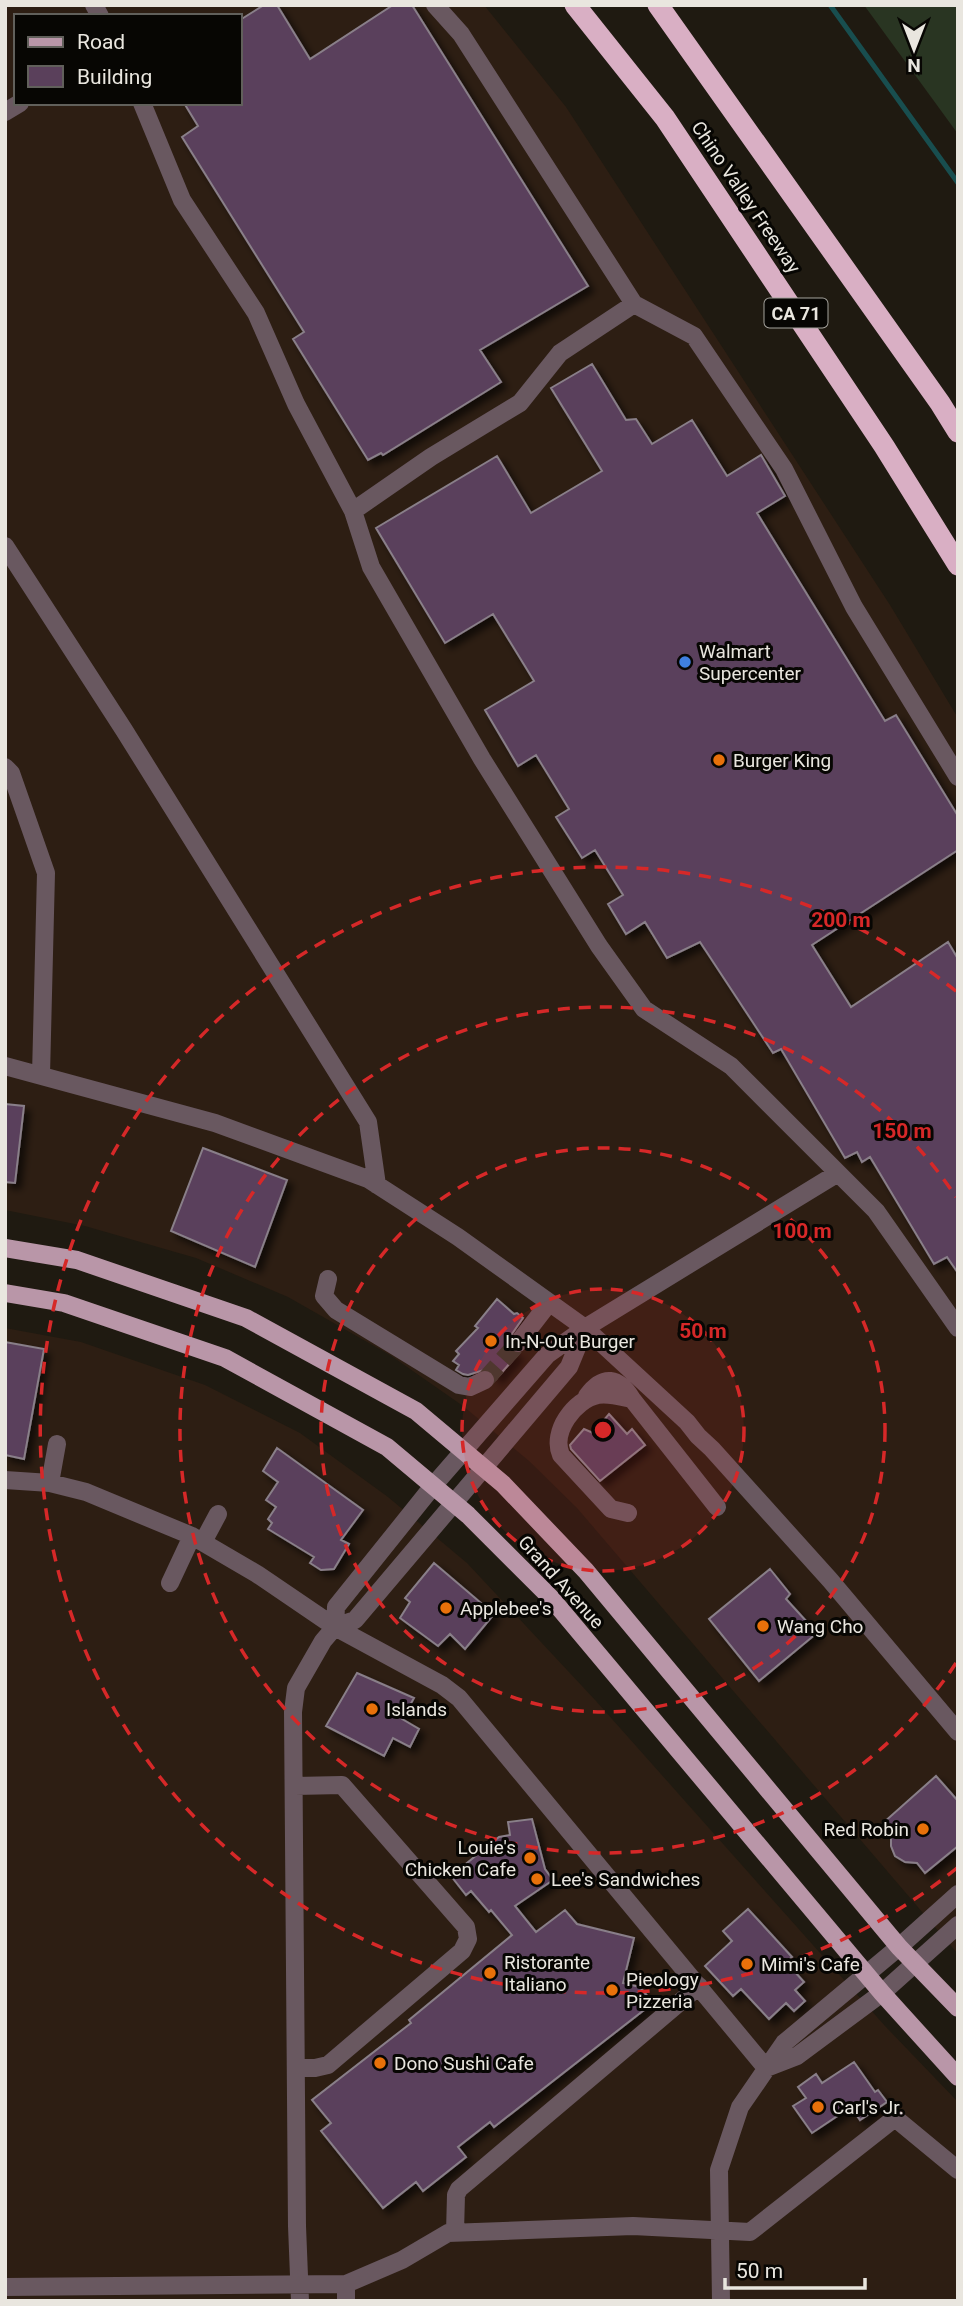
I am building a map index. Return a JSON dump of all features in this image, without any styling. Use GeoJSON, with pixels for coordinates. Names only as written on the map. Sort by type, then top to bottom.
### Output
{"type":"FeatureCollection","features":[{"type":"Feature","properties":{"kind":"highway","name":"Chino Valley Freeway"},"geometry":{"type":"LineString","coordinates":[[575,5],[673,129],[884,446],[958,565]]}},
{"type":"Feature","properties":{"kind":"highway","name":"Chino Valley Freeway"},"geometry":{"type":"LineString","coordinates":[[658,5],[802,206],[958,432]]}},
{"type":"Feature","properties":{"kind":"main road","name":"Grand Avenue"},"geometry":{"type":"LineString","coordinates":[[5,1248],[77,1260],[246,1318],[416,1411],[503,1484],[586,1571],[899,1947],[958,2008]]}},
{"type":"Feature","properties":{"kind":"main road","name":"Grand Avenue"},"geometry":{"type":"LineString","coordinates":[[5,1293],[64,1303],[225,1358],[387,1447],[487,1533],[551,1598],[882,1993],[958,2077]]}},
{"type":"Feature","properties":{"kind":"lane"},"geometry":{"type":"LineString","coordinates":[[435,5],[461,34],[634,304],[694,336],[785,469],[854,607],[958,777]]}},
{"type":"Feature","properties":{"kind":"lane"},"geometry":{"type":"LineString","coordinates":[[143,105],[182,200],[256,313],[296,404],[353,511],[371,567],[482,759],[599,946],[645,1009],[731,1066],[876,1210],[958,1328]]}},
{"type":"Feature","properties":{"kind":"lane"},"geometry":{"type":"LineString","coordinates":[[353,511],[431,457],[520,402],[560,353],[634,304]]}},
{"type":"Feature","properties":{"kind":"lane"},"geometry":{"type":"LineString","coordinates":[[5,546],[124,730],[368,1122],[377,1185]]}},
{"type":"Feature","properties":{"kind":"lane"},"geometry":{"type":"LineString","coordinates":[[5,767],[11,773],[46,873],[41,1075]]}},
{"type":"Feature","properties":{"kind":"lane"},"geometry":{"type":"LineString","coordinates":[[5,1066],[215,1123],[368,1179],[458,1237],[585,1328],[687,1422],[830,1580],[958,1732]]}},
{"type":"Feature","properties":{"kind":"lane"},"geometry":{"type":"LineString","coordinates":[[335,1627],[336,1607],[433,1486],[547,1354],[838,1173]]}},
{"type":"Feature","properties":{"kind":"lane"},"geometry":{"type":"LineString","coordinates":[[328,1279],[324,1296],[336,1310],[459,1385],[470,1387],[485,1380]]}},
{"type":"Feature","properties":{"kind":"lane"},"geometry":{"type":"LineString","coordinates":[[518,1343],[549,1303]]}},
{"type":"Feature","properties":{"kind":"lane"},"geometry":{"type":"LineString","coordinates":[[300,2293],[297,2226],[293,1712],[296,1688],[323,1641],[335,1627],[355,1620],[569,1367],[585,1328]]}},
{"type":"Feature","properties":{"kind":"lane"},"geometry":{"type":"LineString","coordinates":[[628,1513],[611,1508],[561,1455],[557,1446],[558,1435],[572,1412],[585,1399],[601,1394],[632,1399],[717,1507]]}},
{"type":"Feature","properties":{"kind":"lane"},"geometry":{"type":"LineString","coordinates":[[50,1483],[57,1444]]}},
{"type":"Feature","properties":{"kind":"lane"},"geometry":{"type":"LineString","coordinates":[[5,1480],[50,1483],[86,1492],[198,1539],[257,1574],[335,1627],[442,1685],[459,1698],[766,2068]]}},
{"type":"Feature","properties":{"kind":"lane"},"geometry":{"type":"LineString","coordinates":[[170,1583],[198,1539],[218,1514]]}},
{"type":"Feature","properties":{"kind":"lane"},"geometry":{"type":"LineString","coordinates":[[295,1786],[342,1785],[466,1927],[468,1939],[462,1951],[328,2065],[297,2068]]}},
{"type":"Feature","properties":{"kind":"lane"},"geometry":{"type":"LineString","coordinates":[[721,2301],[719,2170],[740,2107],[785,2043],[958,1894]]}},
{"type":"Feature","properties":{"kind":"lane"},"geometry":{"type":"LineString","coordinates":[[766,2068],[797,2056],[882,1993],[958,1925]]}},
{"type":"Feature","properties":{"kind":"lane"},"geometry":{"type":"LineString","coordinates":[[455,2232],[456,2195],[459,2189],[699,1986]]}},
{"type":"Feature","properties":{"kind":"lane"},"geometry":{"type":"LineString","coordinates":[[5,2287],[346,2292],[447,2233],[633,2226],[750,2232],[895,2118],[958,2170]]}},
{"type":"Feature","properties":{"kind":"shaded area"},"geometry":{"type":"Polygon","coordinates":[[[5,5],[484,5],[566,107],[890,605],[958,718],[958,1954],[577,1508],[529,1461],[463,1406],[390,1355],[288,1297],[196,1258],[85,1226],[5,1210],[5,5]]]}},
{"type":"Feature","properties":{"kind":"shaded area"},"geometry":{"type":"Polygon","coordinates":[[[5,1328],[81,1342],[205,1385],[300,1433],[388,1497],[467,1563],[596,1701],[885,2026],[958,2102],[958,2301],[5,2301],[5,1328]]]}},
{"type":"Feature","properties":{"kind":"green space"},"geometry":{"type":"Polygon","coordinates":[[[864,5],[958,5],[958,134],[864,5]]]}},
{"type":"Feature","properties":{"kind":"building"},"geometry":{"type":"Polygon","coordinates":[[[264,5],[277,5],[310,59],[393,5],[412,5],[588,286],[480,350],[501,382],[383,455],[381,453],[368,460],[293,339],[304,332],[182,137],[198,126],[185,105],[242,105],[242,19],[264,5]]]}},
{"type":"Feature","properties":{"kind":"building","name":"Walmart Supercenter"},"geometry":{"type":"Polygon","coordinates":[[[592,364],[626,420],[636,419],[652,444],[692,420],[727,476],[761,455],[785,496],[757,513],[885,721],[896,715],[958,816],[958,850],[812,945],[851,1007],[948,942],[958,959],[958,1273],[947,1257],[934,1264],[870,1157],[862,1162],[857,1152],[845,1158],[781,1049],[773,1053],[700,942],[667,958],[645,922],[626,934],[608,904],[623,895],[595,850],[582,858],[556,817],[569,809],[536,755],[518,766],[485,710],[534,681],[493,614],[445,643],[376,528],[497,456],[531,513],[602,471],[551,388],[592,364]]]}},
{"type":"Feature","properties":{"kind":"building"},"geometry":{"type":"Polygon","coordinates":[[[5,1104],[24,1106],[15,1183],[5,1182],[5,1104]]]}},
{"type":"Feature","properties":{"kind":"building"},"geometry":{"type":"Polygon","coordinates":[[[203,1148],[287,1180],[255,1267],[171,1231],[203,1148]]]}},
{"type":"Feature","properties":{"kind":"building","name":"In-N-Out Burger"},"geometry":{"type":"Polygon","coordinates":[[[497,1299],[523,1318],[507,1341],[511,1352],[518,1354],[496,1379],[492,1371],[487,1369],[463,1374],[456,1370],[459,1365],[453,1361],[459,1354],[456,1351],[478,1328],[475,1326],[497,1299]]]}},
{"type":"Feature","properties":{"kind":"building"},"geometry":{"type":"Polygon","coordinates":[[[5,1342],[44,1349],[24,1459],[5,1455],[5,1342]]]}},
{"type":"Feature","properties":{"kind":"building"},"geometry":{"type":"Polygon","coordinates":[[[609,1414],[627,1434],[632,1429],[645,1445],[600,1481],[570,1445],[584,1429],[593,1433],[609,1414]]]}},
{"type":"Feature","properties":{"kind":"building"},"geometry":{"type":"Polygon","coordinates":[[[277,1448],[363,1510],[341,1540],[349,1544],[334,1569],[321,1570],[310,1563],[314,1557],[268,1529],[272,1523],[268,1519],[276,1507],[266,1500],[278,1482],[263,1471],[277,1448]]]}},
{"type":"Feature","properties":{"kind":"building","name":"Applebee's"},"geometry":{"type":"Polygon","coordinates":[[[434,1563],[494,1614],[465,1649],[450,1634],[438,1646],[400,1618],[410,1602],[405,1598],[434,1563]]]}},
{"type":"Feature","properties":{"kind":"building","name":"Wang Cho"},"geometry":{"type":"Polygon","coordinates":[[[770,1569],[790,1594],[786,1599],[817,1633],[759,1681],[709,1619],[770,1569]]]}},
{"type":"Feature","properties":{"kind":"building","name":"Islands"},"geometry":{"type":"Polygon","coordinates":[[[357,1673],[414,1698],[402,1719],[419,1729],[410,1747],[393,1738],[384,1756],[326,1726],[357,1673]]]}},
{"type":"Feature","properties":{"kind":"building","name":"Red Robin"},"geometry":{"type":"Polygon","coordinates":[[[936,1776],[958,1801],[958,1846],[925,1873],[917,1863],[905,1862],[895,1856],[891,1846],[891,1832],[883,1823],[936,1776]]]}},
{"type":"Feature","properties":{"kind":"building"},"geometry":{"type":"Polygon","coordinates":[[[532,1819],[545,1869],[553,1880],[515,1906],[536,1932],[565,1910],[577,1924],[634,1938],[623,1983],[640,1987],[653,2003],[494,2127],[490,2122],[458,2147],[466,2157],[423,2191],[416,2182],[383,2208],[321,2131],[331,2123],[312,2100],[411,2023],[409,2020],[512,1935],[491,1910],[489,1912],[471,1891],[466,1895],[451,1876],[499,1837],[510,1835],[508,1822],[532,1819]]]}},
{"type":"Feature","properties":{"kind":"building","name":"Mimi's Cafe"},"geometry":{"type":"Polygon","coordinates":[[[748,1909],[792,1957],[786,1962],[804,1982],[795,1990],[805,2001],[794,2011],[786,2003],[769,2019],[741,1989],[733,1996],[705,1966],[732,1941],[723,1931],[748,1909]]]}},
{"type":"Feature","properties":{"kind":"building"},"geometry":{"type":"Polygon","coordinates":[[[854,2062],[875,2092],[878,2090],[887,2102],[860,2120],[851,2107],[812,2133],[793,2106],[806,2098],[798,2087],[816,2074],[822,2083],[854,2062]]]}},
{"type":"Feature","properties":{"kind":"waterway"},"geometry":{"type":"LineString","coordinates":[[830,5],[958,183]]}},
{"type":"Feature","properties":{"kind":"tunnel"},"geometry":{"type":"LineString","coordinates":[[485,1380],[518,1343]]}},
{"type":"Feature","properties":{"kind":"place","name":"Walmart Supercenter"},"geometry":{"type":"Point","coordinates":[685,662]}},
{"type":"Feature","properties":{"kind":"place","name":"Burger King"},"geometry":{"type":"Point","coordinates":[719,760]}},
{"type":"Feature","properties":{"kind":"place","name":"In-N-Out Burger"},"geometry":{"type":"Point","coordinates":[491,1341]}},
{"type":"Feature","properties":{"kind":"place","name":"Applebee's"},"geometry":{"type":"Point","coordinates":[446,1608]}},
{"type":"Feature","properties":{"kind":"place","name":"Wang Cho"},"geometry":{"type":"Point","coordinates":[763,1626]}},
{"type":"Feature","properties":{"kind":"place","name":"Islands"},"geometry":{"type":"Point","coordinates":[372,1709]}},
{"type":"Feature","properties":{"kind":"place","name":"Red Robin"},"geometry":{"type":"Point","coordinates":[923,1829]}},
{"type":"Feature","properties":{"kind":"place","name":"Louie's Chicken Cafe"},"geometry":{"type":"Point","coordinates":[530,1858]}},
{"type":"Feature","properties":{"kind":"place","name":"Lee's Sandwiches"},"geometry":{"type":"Point","coordinates":[537,1879]}},
{"type":"Feature","properties":{"kind":"place","name":"Mimi's Cafe"},"geometry":{"type":"Point","coordinates":[747,1964]}},
{"type":"Feature","properties":{"kind":"place","name":"Ristorante Italiano"},"geometry":{"type":"Point","coordinates":[490,1973]}},
{"type":"Feature","properties":{"kind":"place","name":"Pieology Pizzeria"},"geometry":{"type":"Point","coordinates":[612,1990]}},
{"type":"Feature","properties":{"kind":"place","name":"Dono Sushi Cafe"},"geometry":{"type":"Point","coordinates":[380,2063]}},
{"type":"Feature","properties":{"kind":"place","name":"Carl's Jr."},"geometry":{"type":"Point","coordinates":[818,2107]}}]}
